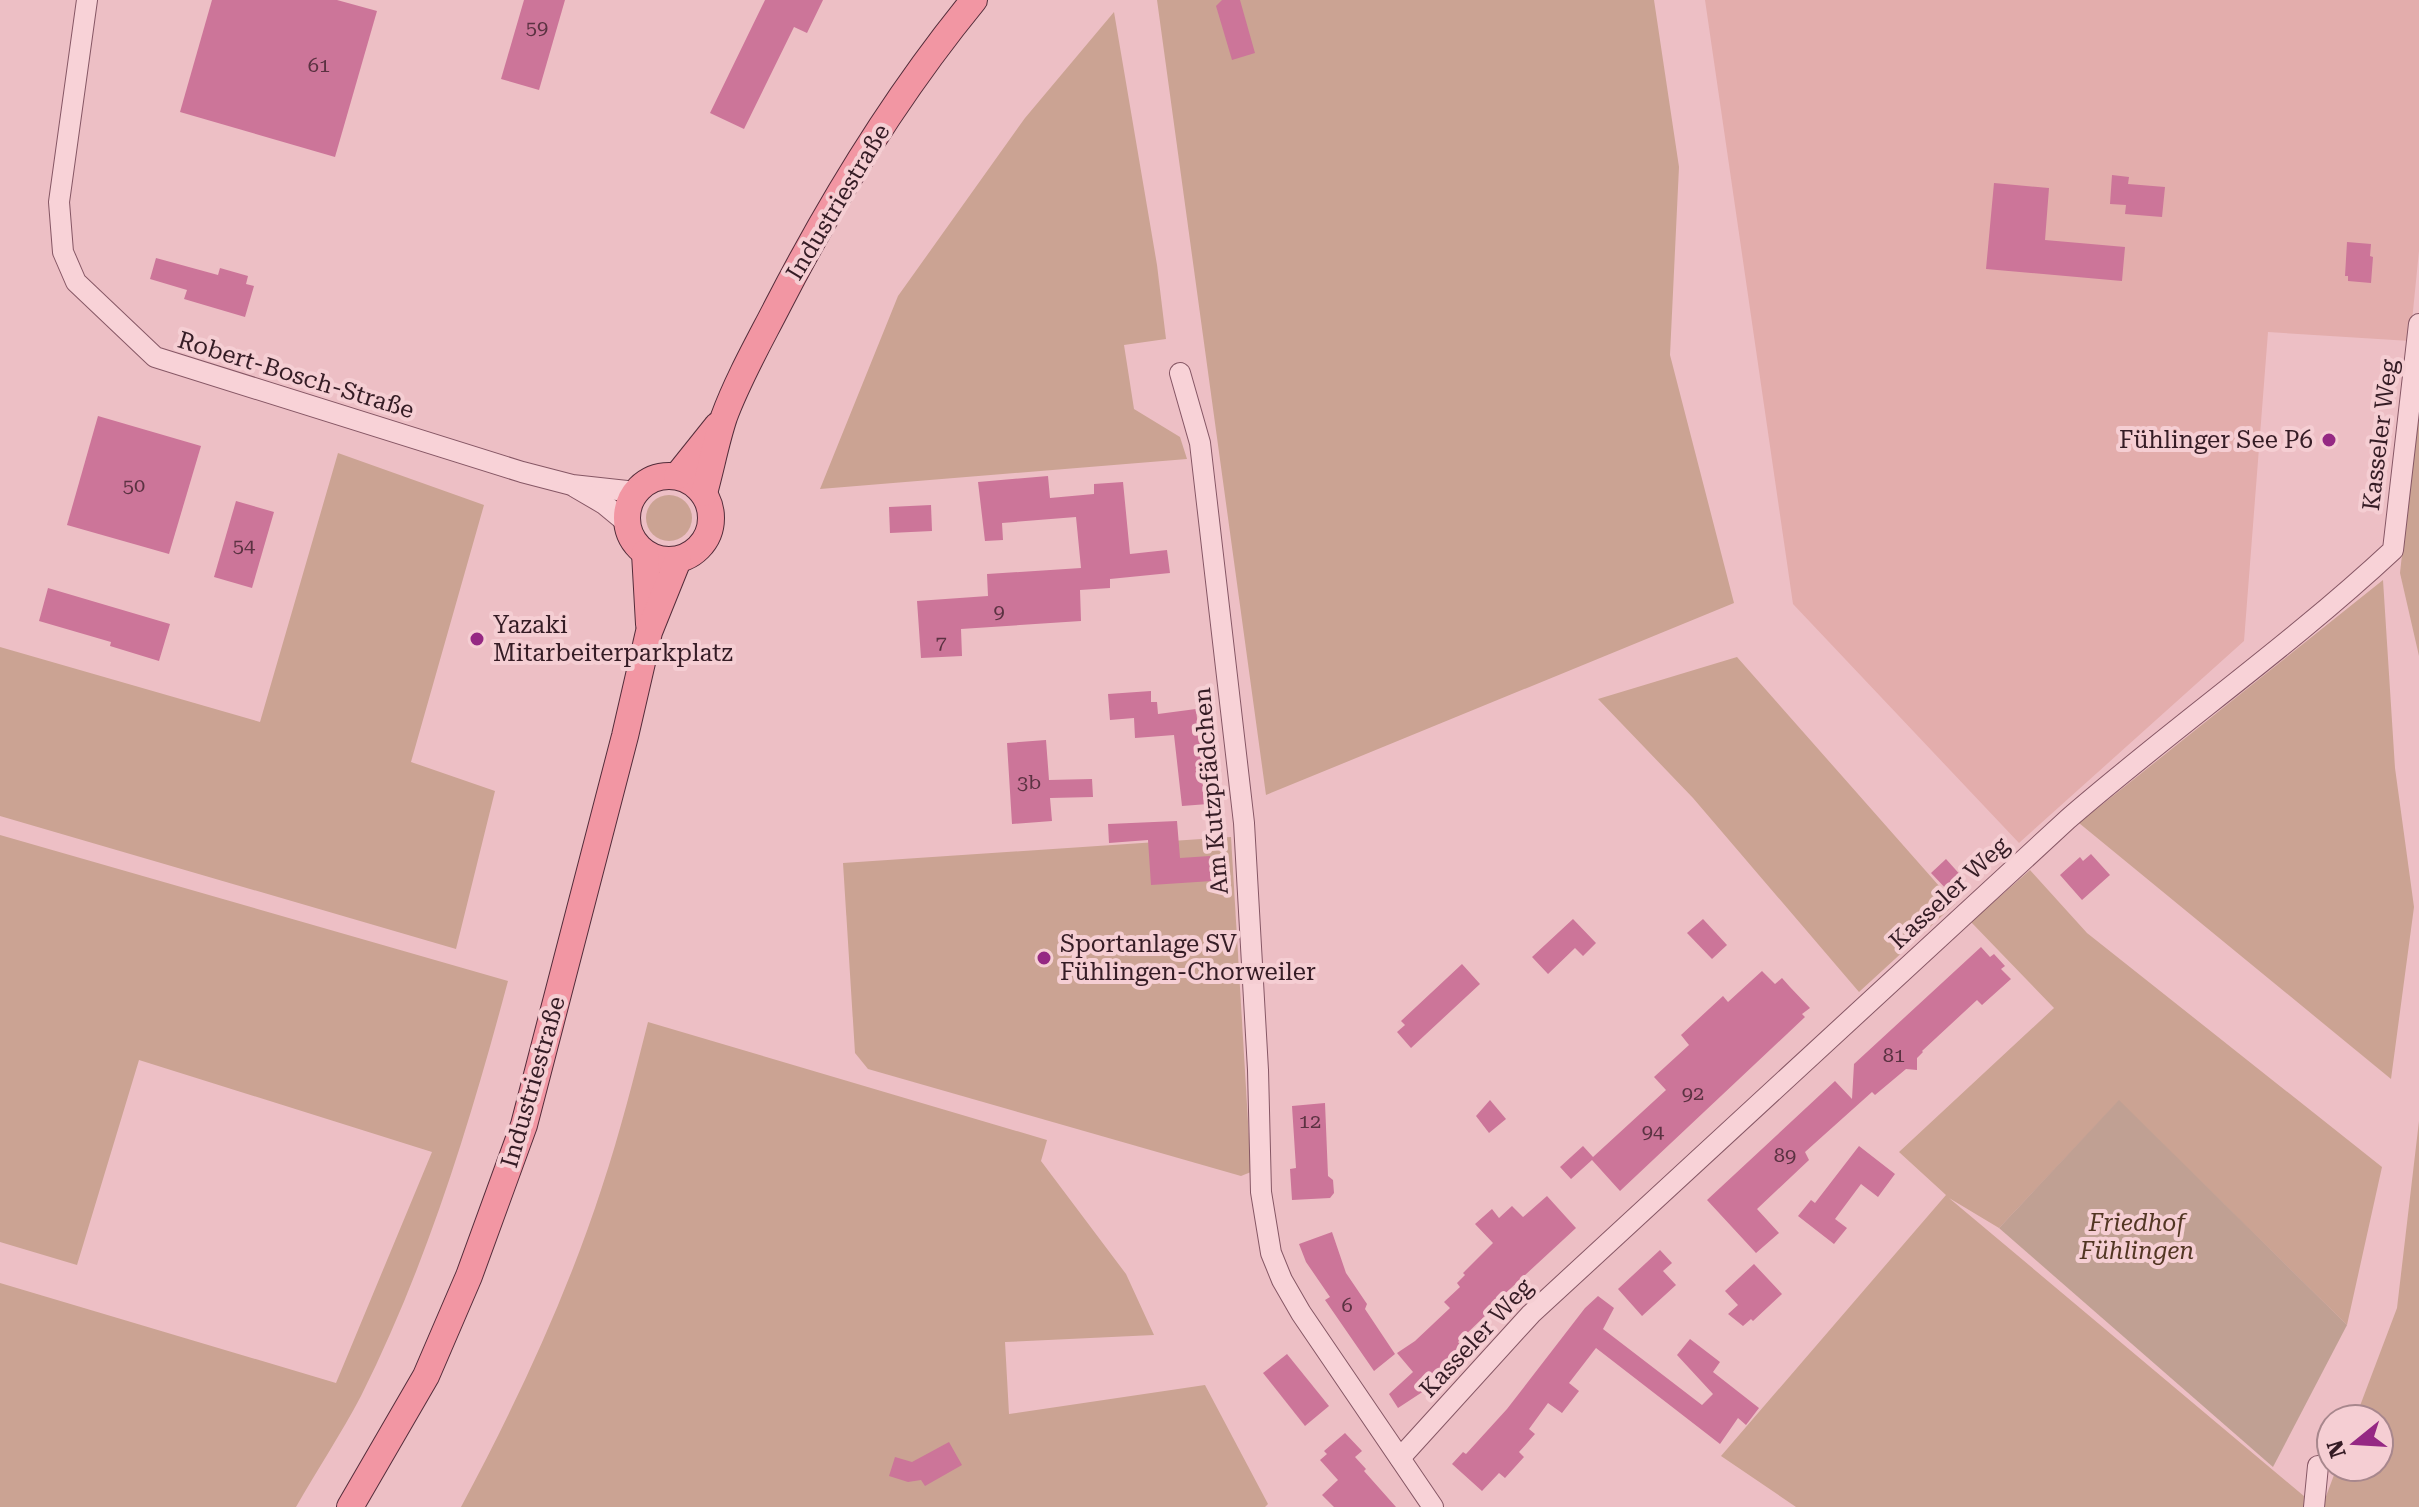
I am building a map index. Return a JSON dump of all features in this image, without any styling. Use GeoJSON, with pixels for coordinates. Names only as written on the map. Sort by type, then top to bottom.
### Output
{"type":"FeatureCollection","features":[{"type":"Feature","properties":{"kind":"main road","name":"Industriestraße"},"geometry":{"type":"LineString","coordinates":[[704,493],[724,417],[793,275],[854,167],[945,36],[974,0]]}},
{"type":"Feature","properties":{"kind":"main road","name":"Industriestraße"},"geometry":{"type":"LineString","coordinates":[[677,476],[724,417]]}},
{"type":"Feature","properties":{"kind":"main road"},"geometry":{"type":"LineString","coordinates":[[662,476],[677,476],[692,482],[704,493],[711,509],[711,526],[705,541],[693,553],[678,560],[661,560],[645,553],[633,540],[627,523],[628,506],[647,481],[662,476]]}},
{"type":"Feature","properties":{"kind":"main road","name":"Industriestraße"},"geometry":{"type":"LineString","coordinates":[[645,553],[649,632]]}},
{"type":"Feature","properties":{"kind":"main road","name":"Industriestraße"},"geometry":{"type":"LineString","coordinates":[[350,1507],[426,1376],[469,1276],[520,1139],[649,632],[678,560]]}},
{"type":"Feature","properties":{"kind":"street","name":"Robert-Bosch-Straße"},"geometry":{"type":"LineString","coordinates":[[87,0],[59,202],[63,252],[76,282],[155,357],[522,472],[572,485],[636,492]]}},
{"type":"Feature","properties":{"kind":"street","name":"Kasseler Weg"},"geometry":{"type":"LineString","coordinates":[[1400,1458],[1531,1314],[2068,819],[2122,772],[2304,628],[2393,550],[2419,324]]}},
{"type":"Feature","properties":{"kind":"street","name":"Am Kutzpfädchen"},"geometry":{"type":"LineString","coordinates":[[1180,373],[1200,443],[1243,811],[1258,1070],[1261,1192],[1271,1253],[1301,1313],[1433,1507]]}},
{"type":"Feature","properties":{"kind":"street","name":"Robert-Bosch-Straße"},"geometry":{"type":"LineString","coordinates":[[572,485],[604,504],[627,523]]}},
{"type":"Feature","properties":{"kind":"street"},"geometry":{"type":"LineString","coordinates":[[2314,1507],[2316,1483]]}},
{"type":"Feature","properties":{"kind":"shaded area"},"geometry":{"type":"Polygon","coordinates":[[[1157,0],[1654,0],[1679,167],[1670,355],[1734,603],[1266,795],[1157,0]]]}},
{"type":"Feature","properties":{"kind":"shaded area"},"geometry":{"type":"Polygon","coordinates":[[[1705,0],[2419,0],[2419,251],[2410,341],[2268,332],[2244,641],[2019,843],[1793,604],[1705,0]]]}},
{"type":"Feature","properties":{"kind":"shaded area"},"geometry":{"type":"Polygon","coordinates":[[[1114,12],[1157,265],[1166,339],[1124,345],[1134,409],[1180,437],[1187,459],[820,489],[898,296],[1025,118],[1114,12]]]}},
{"type":"Feature","properties":{"kind":"shaded area"},"geometry":{"type":"Polygon","coordinates":[[[2419,397],[2419,656],[2400,573],[2419,397]]]}},
{"type":"Feature","properties":{"kind":"shaded area"},"geometry":{"type":"Polygon","coordinates":[[[338,453],[484,505],[411,762],[495,791],[456,949],[0,816],[0,647],[260,722],[338,453]]]}},
{"type":"Feature","properties":{"kind":"shaded area"},"geometry":{"type":"Polygon","coordinates":[[[669,495],[685,502],[692,518],[685,534],[669,541],[653,534],[646,518],[653,502],[669,495]]]}},
{"type":"Feature","properties":{"kind":"shaded area"},"geometry":{"type":"Polygon","coordinates":[[[2383,580],[2395,768],[2414,907],[2391,1079],[2079,823],[2383,580]]]}},
{"type":"Feature","properties":{"kind":"shaded area"},"geometry":{"type":"Polygon","coordinates":[[[1737,657],[1955,904],[1859,992],[1693,798],[1598,699],[1737,657]]]}},
{"type":"Feature","properties":{"kind":"shaded area"},"geometry":{"type":"Polygon","coordinates":[[[0,835],[508,981],[462,1140],[406,1295],[361,1396],[296,1507],[0,1507],[0,1283],[336,1383],[432,1152],[139,1060],[77,1265],[0,1242],[0,835]]]}},
{"type":"Feature","properties":{"kind":"shaded area","name":"Sportanlage SV Fühlingen-Chorweiler"},"geometry":{"type":"Polygon","coordinates":[[[1231,837],[1251,1172],[1241,1176],[868,1069],[855,1053],[843,863],[1231,837]]]}},
{"type":"Feature","properties":{"kind":"shaded area"},"geometry":{"type":"Polygon","coordinates":[[[2030,870],[2087,933],[2382,1167],[2347,1325],[2119,1101],[1999,1228],[1949,1198],[2317,1507],[1796,1507],[1721,1456],[1946,1195],[1899,1152],[2054,1008],[1971,922],[2030,870]]]}},
{"type":"Feature","properties":{"kind":"shaded area"},"geometry":{"type":"Polygon","coordinates":[[[648,1022],[1047,1140],[1041,1161],[1126,1274],[1154,1335],[1005,1342],[1009,1414],[1205,1385],[1268,1504],[1265,1507],[461,1507],[520,1390],[573,1269],[609,1167],[648,1022]]]}},
{"type":"Feature","properties":{"kind":"shaded area"},"geometry":{"type":"Polygon","coordinates":[[[2419,1121],[2419,1507],[2322,1507],[2331,1483],[2395,1483],[2395,1403],[2361,1403],[2397,1308],[2419,1121]]]}},
{"type":"Feature","properties":{"kind":"green space","name":"Friedhof Fühlingen"},"geometry":{"type":"Polygon","coordinates":[[[2119,1100],[2347,1325],[2273,1467],[1999,1228],[2119,1100]]]}},
{"type":"Feature","properties":{"kind":"building"},"geometry":{"type":"Polygon","coordinates":[[[212,0],[337,0],[377,11],[335,157],[180,112],[212,0]]]}},
{"type":"Feature","properties":{"kind":"building"},"geometry":{"type":"Polygon","coordinates":[[[524,0],[565,0],[539,90],[501,79],[524,0]]]}},
{"type":"Feature","properties":{"kind":"building"},"geometry":{"type":"Polygon","coordinates":[[[765,0],[823,0],[807,33],[794,27],[744,129],[710,113],[765,0]]]}},
{"type":"Feature","properties":{"kind":"building"},"geometry":{"type":"Polygon","coordinates":[[[1222,0],[1240,0],[1255,53],[1232,60],[1216,6],[1222,0]]]}},
{"type":"Feature","properties":{"kind":"building"},"geometry":{"type":"Polygon","coordinates":[[[2112,175],[2129,177],[2128,184],[2165,187],[2162,217],[2125,214],[2126,205],[2110,204],[2112,175]]]}},
{"type":"Feature","properties":{"kind":"building"},"geometry":{"type":"Polygon","coordinates":[[[1994,183],[2049,188],[2045,240],[2125,247],[2122,281],[1986,269],[1994,183]]]}},
{"type":"Feature","properties":{"kind":"building"},"geometry":{"type":"Polygon","coordinates":[[[2347,242],[2371,244],[2371,283],[2348,281],[2348,276],[2345,276],[2347,242]]]}},
{"type":"Feature","properties":{"kind":"building"},"geometry":{"type":"Polygon","coordinates":[[[156,258],[218,275],[220,268],[248,276],[246,284],[254,286],[245,317],[184,299],[187,290],[150,279],[156,258]]]}},
{"type":"Feature","properties":{"kind":"building"},"geometry":{"type":"Polygon","coordinates":[[[98,416],[201,446],[169,554],[67,525],[98,416]]]}},
{"type":"Feature","properties":{"kind":"building"},"geometry":{"type":"Polygon","coordinates":[[[1048,476],[1050,498],[1094,494],[1094,484],[1123,482],[1130,554],[1167,550],[1170,573],[1110,579],[1110,588],[1080,590],[1081,621],[961,629],[962,656],[921,658],[917,601],[988,596],[987,574],[1081,568],[1076,517],[1002,523],[1003,540],[985,541],[978,482],[1048,476]]]}},
{"type":"Feature","properties":{"kind":"building"},"geometry":{"type":"Polygon","coordinates":[[[236,501],[274,512],[252,588],[214,577],[236,501]]]}},
{"type":"Feature","properties":{"kind":"building"},"geometry":{"type":"Polygon","coordinates":[[[931,505],[932,531],[890,533],[889,507],[931,505]]]}},
{"type":"Feature","properties":{"kind":"building"},"geometry":{"type":"Polygon","coordinates":[[[48,588],[170,624],[159,661],[110,646],[111,642],[39,621],[48,588]]]}},
{"type":"Feature","properties":{"kind":"building"},"geometry":{"type":"Polygon","coordinates":[[[1151,691],[1151,702],[1157,702],[1158,714],[1196,709],[1199,737],[1216,735],[1221,803],[1182,806],[1174,735],[1135,738],[1134,718],[1110,720],[1108,694],[1151,691]]]}},
{"type":"Feature","properties":{"kind":"building"},"geometry":{"type":"Polygon","coordinates":[[[1046,740],[1049,780],[1092,779],[1093,797],[1050,798],[1052,821],[1012,824],[1007,743],[1046,740]]]}},
{"type":"Feature","properties":{"kind":"building"},"geometry":{"type":"Polygon","coordinates":[[[1177,821],[1180,858],[1210,856],[1212,881],[1151,885],[1148,840],[1109,843],[1108,824],[1177,821]]]}},
{"type":"Feature","properties":{"kind":"building"},"geometry":{"type":"Polygon","coordinates":[[[2091,854],[2110,875],[2082,900],[2060,875],[2080,857],[2083,861],[2091,854]]]}},
{"type":"Feature","properties":{"kind":"building"},"geometry":{"type":"Polygon","coordinates":[[[1946,859],[1964,879],[1950,893],[1931,873],[1946,859]]]}},
{"type":"Feature","properties":{"kind":"building"},"geometry":{"type":"Polygon","coordinates":[[[1573,919],[1596,943],[1583,956],[1575,948],[1548,974],[1532,957],[1573,919]]]}},
{"type":"Feature","properties":{"kind":"building"},"geometry":{"type":"Polygon","coordinates":[[[1703,919],[1727,945],[1712,959],[1687,933],[1703,919]]]}},
{"type":"Feature","properties":{"kind":"building"},"geometry":{"type":"Polygon","coordinates":[[[1981,947],[1990,957],[1994,954],[2005,966],[2001,969],[2011,979],[1982,1005],[1977,1000],[1922,1051],[1917,1058],[1917,1070],[1906,1069],[1875,1095],[1872,1092],[1805,1152],[1809,1160],[1757,1209],[1779,1233],[1756,1253],[1707,1200],[1835,1081],[1852,1099],[1854,1064],[1981,947]]]}},
{"type":"Feature","properties":{"kind":"building"},"geometry":{"type":"Polygon","coordinates":[[[1462,964],[1480,984],[1411,1048],[1397,1032],[1405,1025],[1401,1021],[1462,964]]]}},
{"type":"Feature","properties":{"kind":"building"},"geometry":{"type":"Polygon","coordinates":[[[1762,971],[1775,984],[1782,978],[1810,1008],[1802,1014],[1805,1017],[1620,1191],[1592,1160],[1571,1179],[1560,1167],[1583,1146],[1593,1157],[1666,1090],[1654,1077],[1689,1045],[1681,1035],[1723,996],[1728,1002],[1762,971]]]}},
{"type":"Feature","properties":{"kind":"building"},"geometry":{"type":"Polygon","coordinates":[[[1490,1100],[1506,1119],[1489,1133],[1476,1116],[1490,1100]]]}},
{"type":"Feature","properties":{"kind":"building"},"geometry":{"type":"Polygon","coordinates":[[[1325,1103],[1328,1176],[1333,1180],[1334,1193],[1330,1198],[1292,1200],[1290,1169],[1296,1168],[1292,1106],[1325,1103]]]}},
{"type":"Feature","properties":{"kind":"building"},"geometry":{"type":"Polygon","coordinates":[[[1859,1146],[1895,1174],[1878,1197],[1861,1184],[1835,1219],[1847,1228],[1834,1244],[1798,1216],[1811,1200],[1815,1203],[1859,1146]]]}},
{"type":"Feature","properties":{"kind":"building"},"geometry":{"type":"Polygon","coordinates":[[[1547,1196],[1576,1228],[1485,1312],[1487,1314],[1458,1342],[1463,1348],[1424,1385],[1427,1389],[1398,1408],[1389,1394],[1413,1372],[1397,1353],[1415,1341],[1450,1308],[1444,1302],[1460,1287],[1457,1283],[1465,1275],[1463,1273],[1493,1243],[1475,1224],[1492,1209],[1499,1218],[1512,1206],[1523,1217],[1547,1196]]]}},
{"type":"Feature","properties":{"kind":"building"},"geometry":{"type":"Polygon","coordinates":[[[1332,1232],[1346,1273],[1395,1354],[1374,1371],[1325,1300],[1330,1297],[1306,1262],[1299,1244],[1332,1232]]]}},
{"type":"Feature","properties":{"kind":"building"},"geometry":{"type":"Polygon","coordinates":[[[1660,1250],[1672,1263],[1663,1271],[1676,1285],[1642,1316],[1618,1289],[1660,1250]]]}},
{"type":"Feature","properties":{"kind":"building"},"geometry":{"type":"Polygon","coordinates":[[[1754,1264],[1782,1294],[1753,1321],[1751,1319],[1743,1326],[1728,1314],[1738,1305],[1725,1291],[1754,1264]]]}},
{"type":"Feature","properties":{"kind":"building"},"geometry":{"type":"Polygon","coordinates":[[[1598,1296],[1614,1308],[1603,1329],[1702,1405],[1713,1394],[1677,1355],[1690,1339],[1720,1362],[1713,1372],[1759,1408],[1746,1425],[1738,1418],[1720,1444],[1596,1348],[1569,1383],[1579,1391],[1562,1413],[1548,1403],[1529,1429],[1535,1434],[1519,1452],[1524,1457],[1505,1478],[1499,1473],[1482,1491],[1452,1464],[1463,1452],[1466,1454],[1507,1409],[1585,1308],[1598,1296]]]}},
{"type":"Feature","properties":{"kind":"building"},"geometry":{"type":"Polygon","coordinates":[[[1287,1354],[1329,1406],[1305,1426],[1263,1373],[1287,1354]]]}},
{"type":"Feature","properties":{"kind":"building"},"geometry":{"type":"Polygon","coordinates":[[[1345,1433],[1362,1451],[1355,1457],[1366,1469],[1364,1471],[1396,1507],[1334,1507],[1322,1495],[1338,1480],[1320,1460],[1327,1454],[1324,1451],[1345,1433]]]}},
{"type":"Feature","properties":{"kind":"building"},"geometry":{"type":"Polygon","coordinates":[[[949,1442],[962,1465],[925,1486],[921,1480],[908,1482],[889,1476],[895,1457],[912,1462],[949,1442]]]}},
{"type":"Feature","properties":{"kind":"place","name":"Fühlinger See P6"},"geometry":{"type":"Point","coordinates":[2329,440]}},
{"type":"Feature","properties":{"kind":"place","name":"Yazaki Mitarbeiterparkplatz"},"geometry":{"type":"Point","coordinates":[477,639]}},
{"type":"Feature","properties":{"kind":"place","name":"Sportanlage SV Fühlingen-Chorweiler"},"geometry":{"type":"Point","coordinates":[1044,958]}}]}
